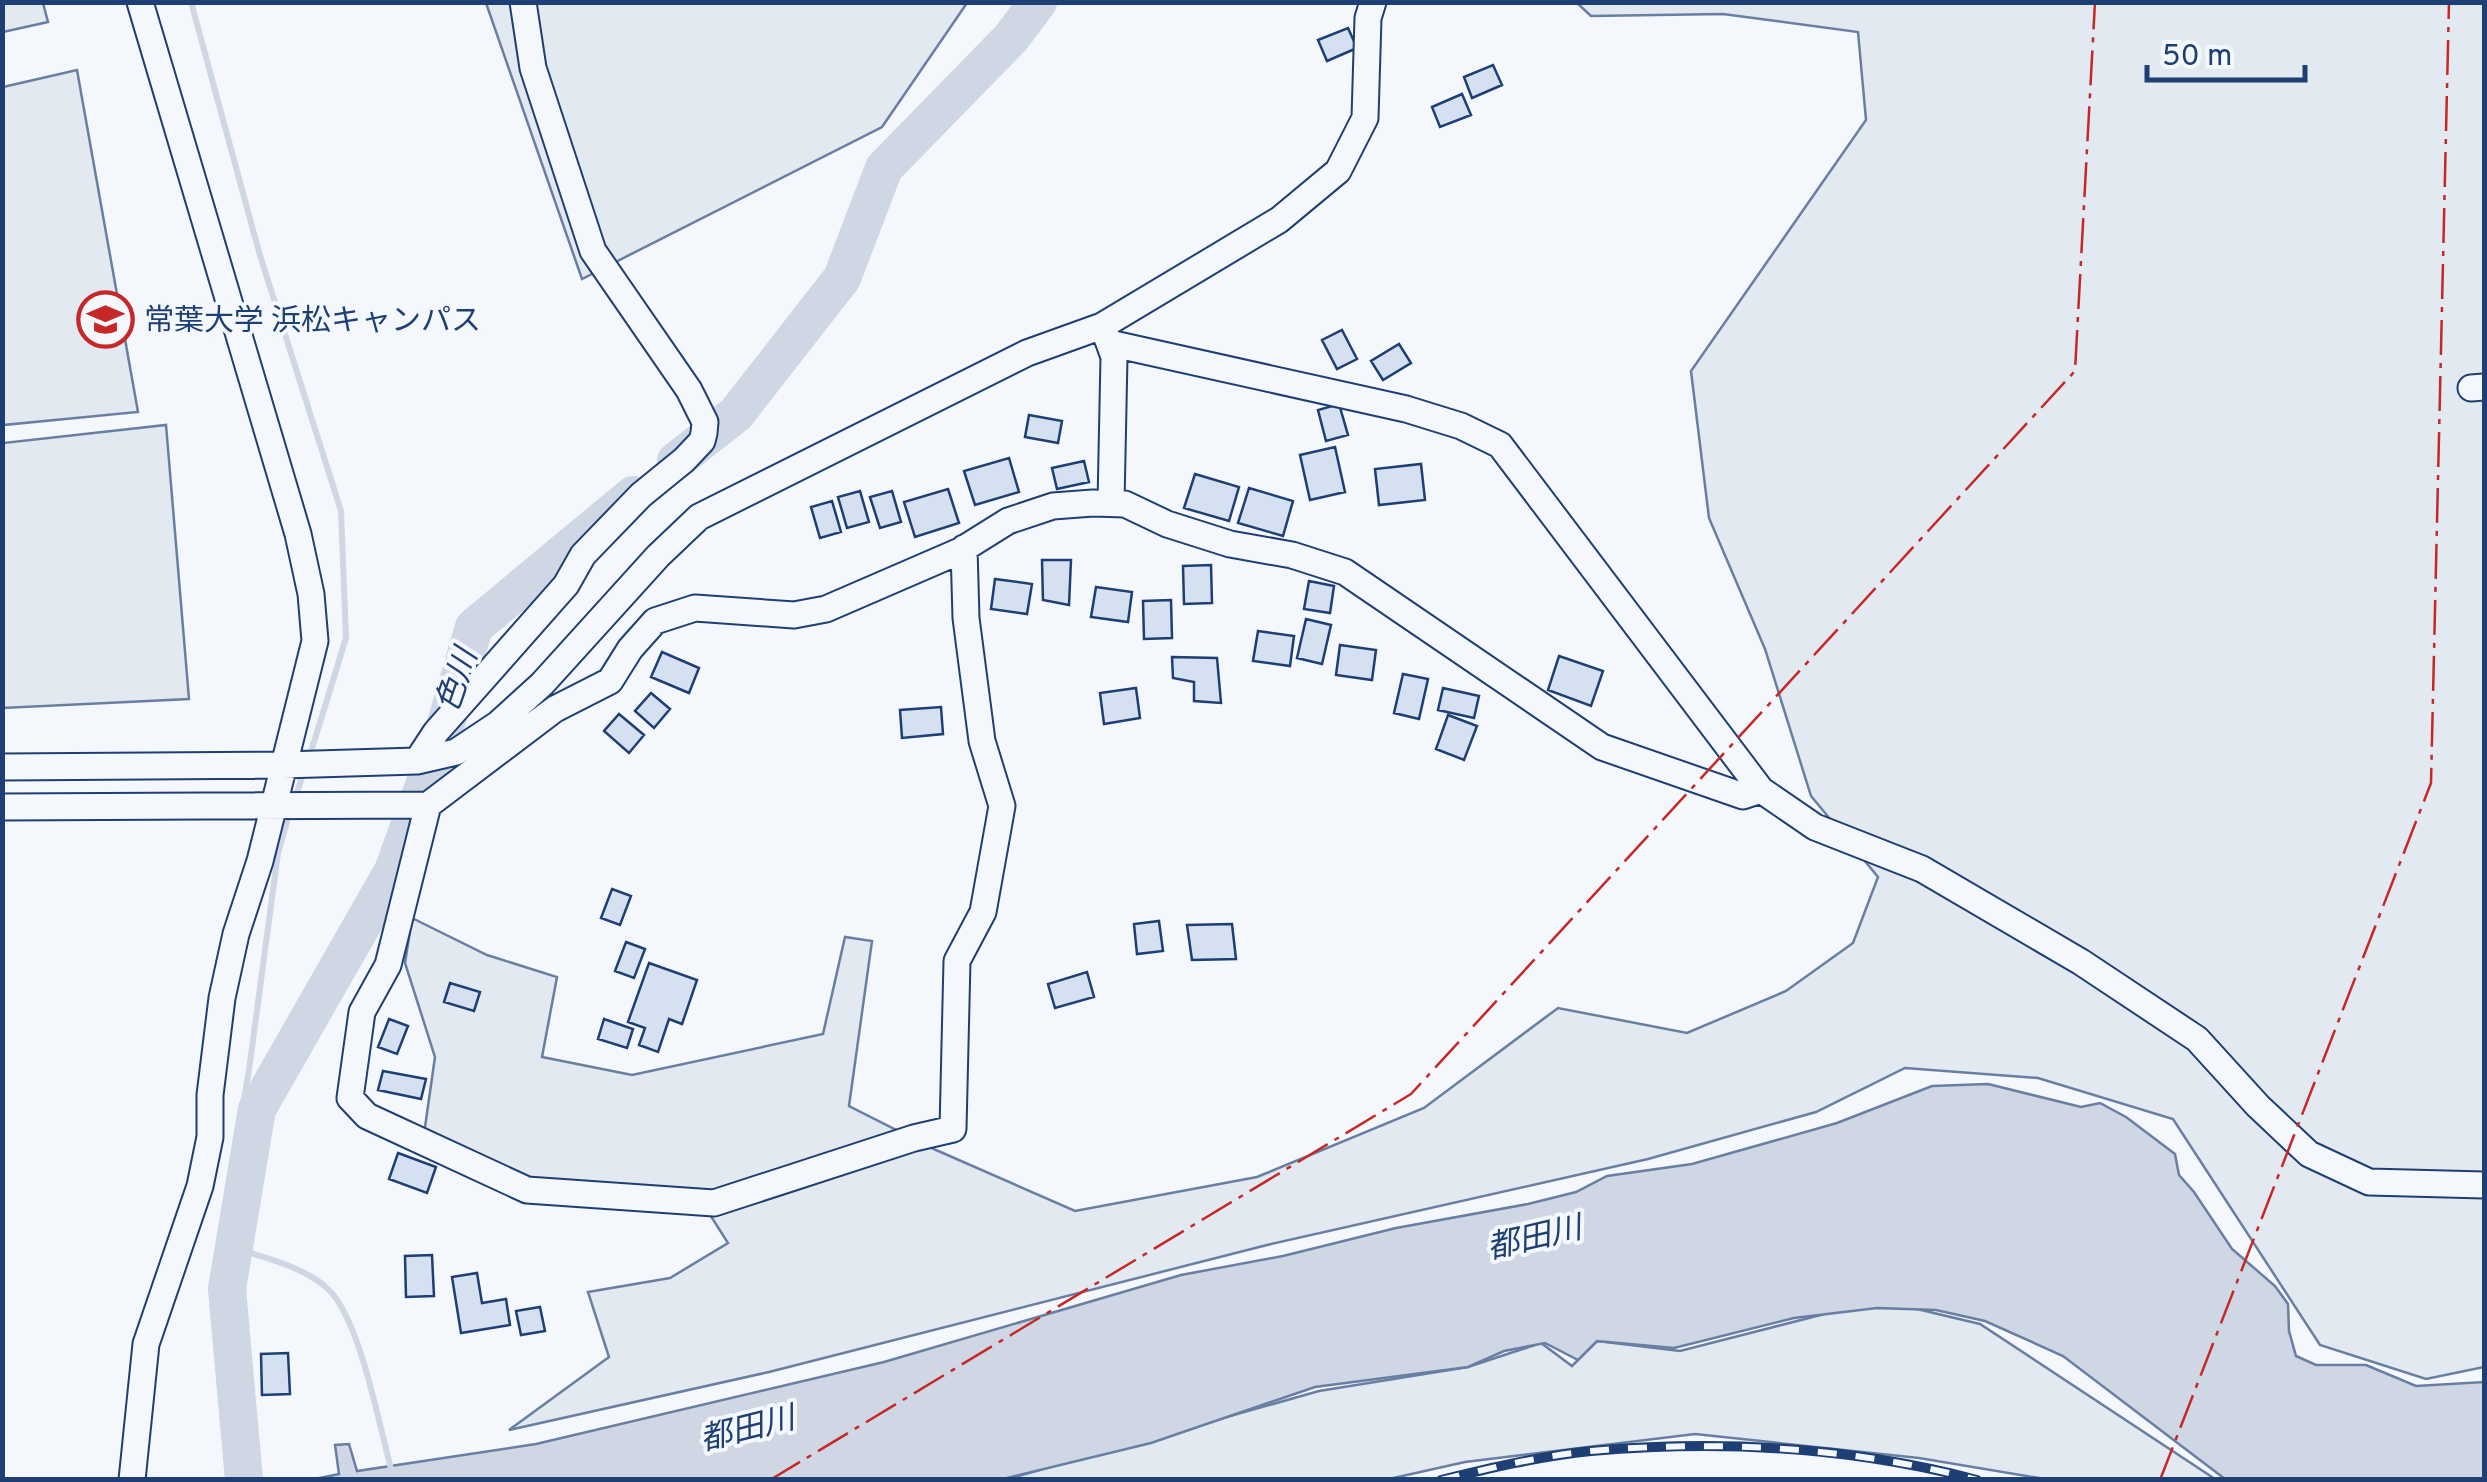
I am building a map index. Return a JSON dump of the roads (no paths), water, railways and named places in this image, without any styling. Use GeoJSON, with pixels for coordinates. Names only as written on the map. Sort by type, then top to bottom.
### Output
{"type":"FeatureCollection","features":[{"type":"Feature","properties":{"kind":"street"},"geometry":{"type":"LineString","coordinates":[[131,1472],[146,1344],[200,1186],[210,1138],[210,1095],[222,998],[315,641],[311,594],[298,534],[140,2]]}},
{"type":"Feature","properties":{"kind":"street"},"geometry":{"type":"LineString","coordinates":[[416,761],[436,732],[566,585],[583,555],[641,495],[684,460],[702,441],[704,433],[705,422],[689,390],[593,251],[532,68],[523,2]]}},
{"type":"Feature","properties":{"kind":"street"},"geometry":{"type":"LineString","coordinates":[[2,767],[283,766],[416,761],[456,752],[498,724],[542,684],[658,556],[700,517],[1027,353],[1105,334],[1279,220],[1338,171],[1365,118],[1368,18],[1373,2]]}},
{"type":"Feature","properties":{"kind":"street"},"geometry":{"type":"LineString","coordinates":[[1105,334],[1114,357],[1111,504]]}},
{"type":"Feature","properties":{"kind":"street"},"geometry":{"type":"LineString","coordinates":[[1105,334],[1406,409],[1460,426],[1500,445],[1761,790],[1815,827],[1922,868],[2081,962],[2197,1039],[2258,1106],[2309,1154],[2369,1182],[2484,1184]]}},
{"type":"Feature","properties":{"kind":"street"},"geometry":{"type":"LineString","coordinates":[[2,807],[428,805],[555,709],[610,682],[630,649],[655,621],[695,608],[794,614],[826,608],[964,548],[1008,521],[1053,506],[1111,504],[1125,504],[1168,524],[1230,544],[1292,555],[1345,572],[1602,747],[1743,796],[1761,790]]}},
{"type":"Feature","properties":{"kind":"street"},"geometry":{"type":"LineString","coordinates":[[428,805],[388,965],[362,1012],[350,1098],[367,1116],[528,1190],[714,1203],[952,1129],[957,962],[982,912],[1002,806],[982,741],[966,618],[964,548]]}},
{"type":"Feature","properties":{"kind":"water","name":"都田川"},"geometry":{"type":"Polygon","coordinates":[[[1988,1084],[2081,1107],[2100,1103],[2126,1117],[2175,1154],[2179,1175],[2232,1249],[2275,1286],[2288,1304],[2289,1331],[2296,1356],[2316,1365],[2366,1365],[2416,1386],[2484,1382],[2484,1479],[2225,1479],[2063,1356],[1985,1321],[1936,1310],[1877,1308],[1794,1318],[1674,1348],[1597,1341],[1578,1360],[1545,1343],[1504,1351],[1468,1367],[1315,1387],[1151,1443],[1003,1479],[315,1479],[339,1474],[335,1445],[349,1444],[357,1471],[536,1444],[884,1362],[1181,1275],[1528,1204],[1576,1192],[1607,1176],[1692,1164],[1837,1123],[1932,1086],[1988,1084]]]}},
{"type":"Feature","properties":{"kind":"waterway"},"geometry":{"type":"LineString","coordinates":[[191,2],[259,252],[341,511],[346,638],[310,755]]}},
{"type":"Feature","properties":{"kind":"waterway","name":"色川"},"geometry":{"type":"LineString","coordinates":[[676,461],[736,414],[842,278],[884,168],[1011,38],[1038,2]]}},
{"type":"Feature","properties":{"kind":"waterway","name":"色川"},"geometry":{"type":"LineString","coordinates":[[244,1480],[227,1289],[257,1109],[393,871],[444,730],[474,627],[633,495]]}},
{"type":"Feature","properties":{"kind":"waterway"},"geometry":{"type":"LineString","coordinates":[[295,798],[304,772]]}},
{"type":"Feature","properties":{"kind":"waterway"},"geometry":{"type":"LineString","coordinates":[[289,815],[278,853],[249,1070],[223,1224],[231,1246],[308,1275],[329,1290],[341,1306],[369,1379],[394,1480]]}},
{"type":"Feature","properties":{"kind":"railway"},"geometry":{"type":"LineString","coordinates":[[1441,1480],[1572,1453],[1688,1446],[1834,1453],[1977,1480]]}},
{"type":"Feature","properties":{"kind":"place","name":"常葉大学 浜松キャンパス"},"geometry":{"type":"Point","coordinates":[105,320]}}]}
